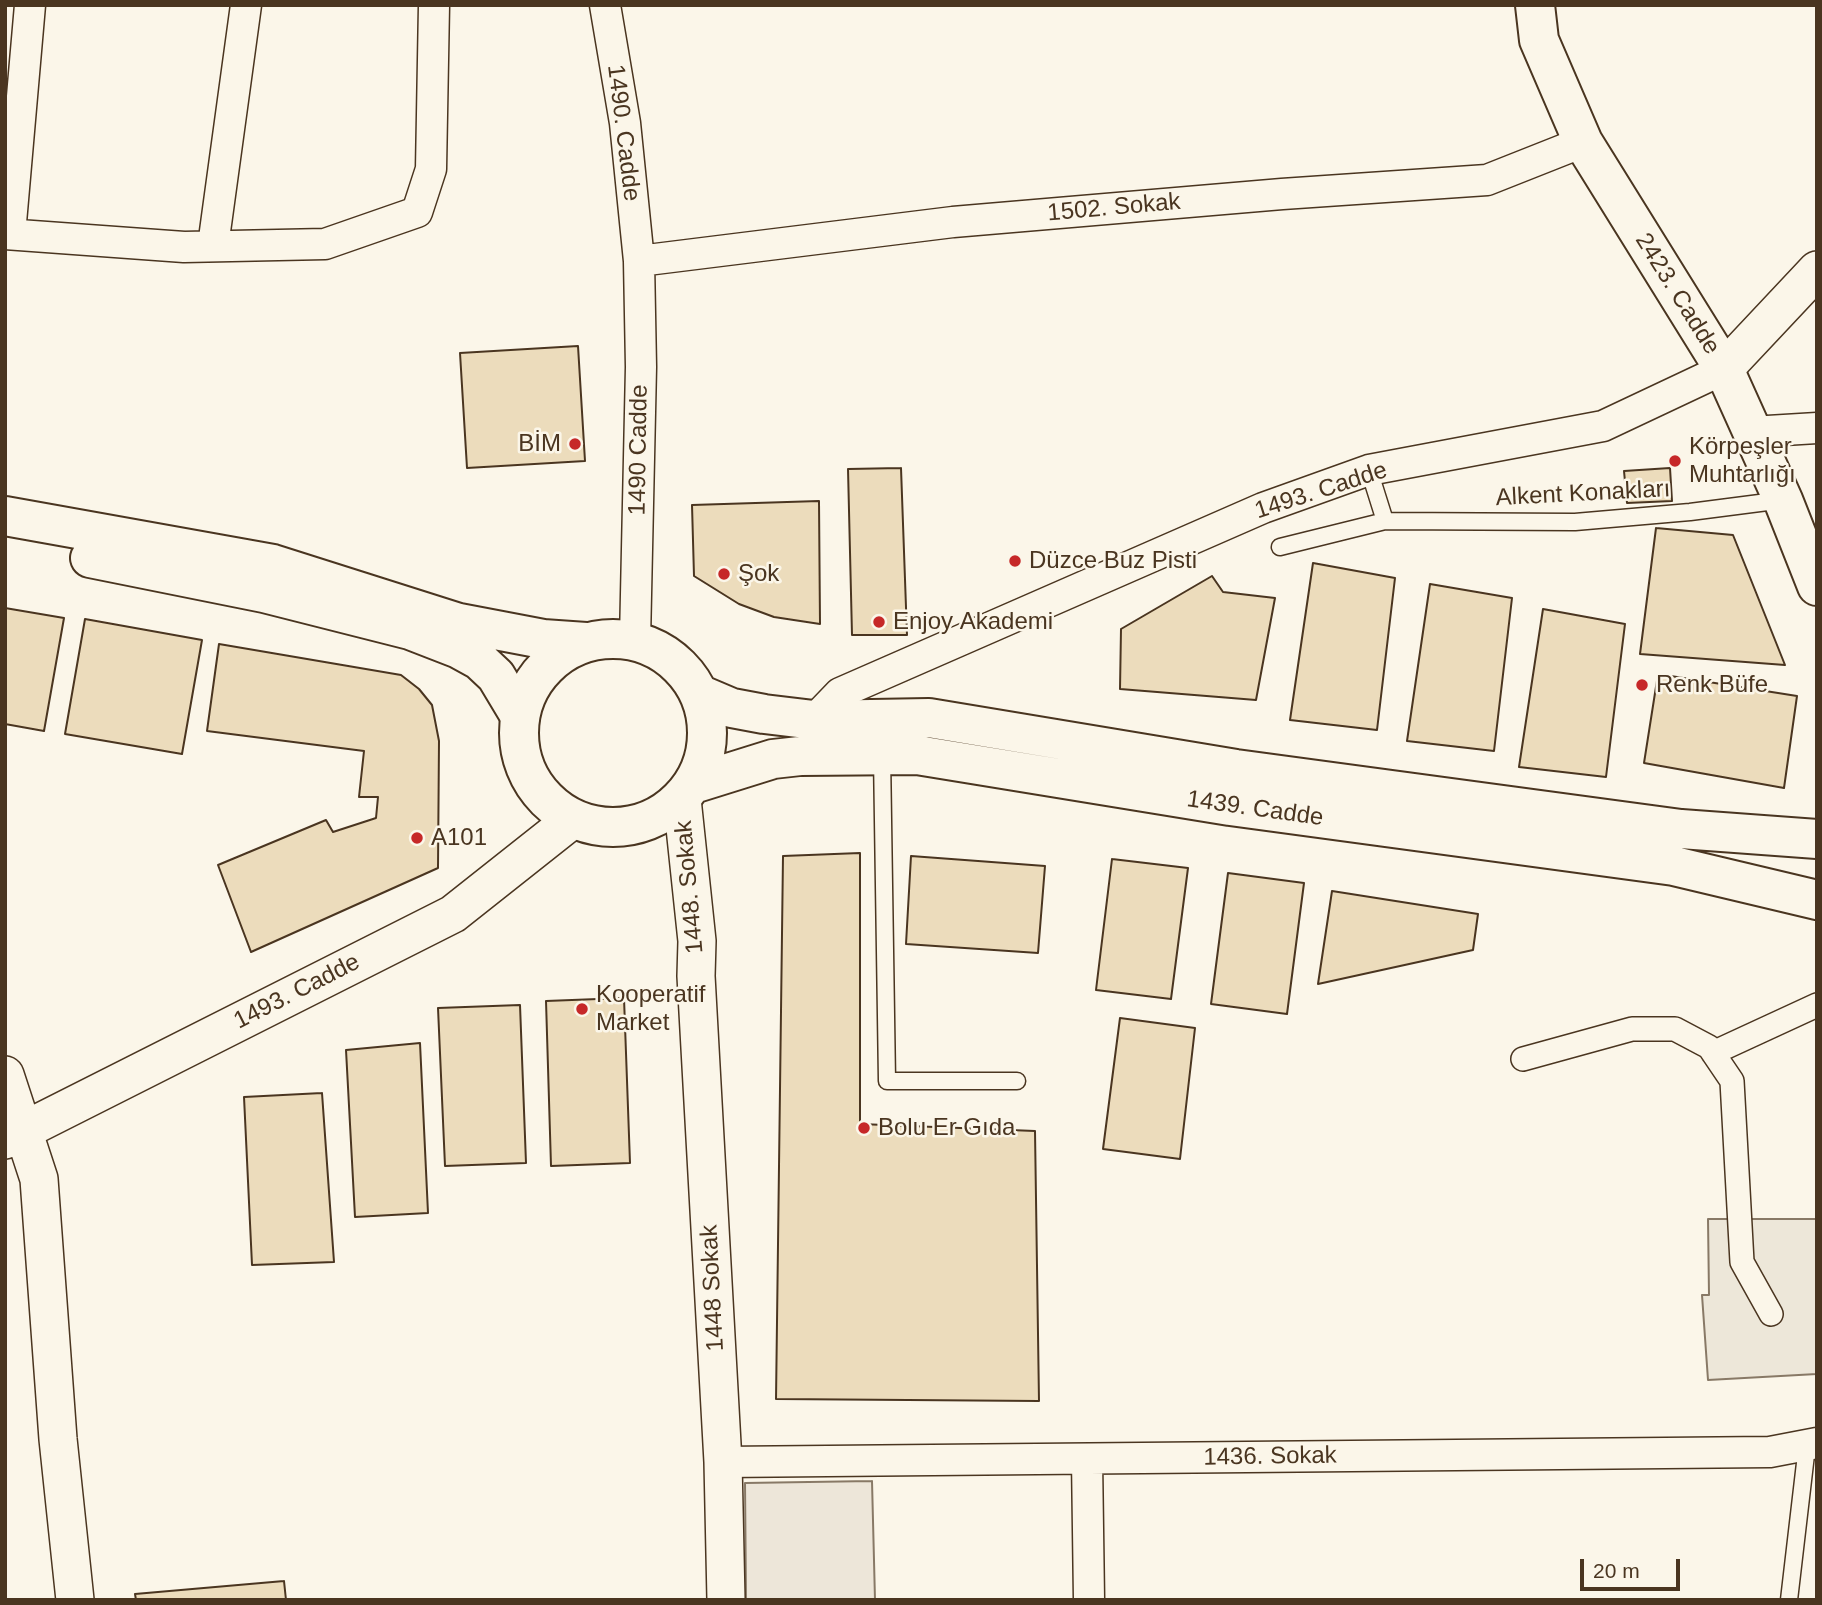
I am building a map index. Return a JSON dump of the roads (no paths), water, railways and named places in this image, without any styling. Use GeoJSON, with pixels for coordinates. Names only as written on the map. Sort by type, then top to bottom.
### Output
{"type":"FeatureCollection","features":[{"type":"Feature","properties":{"kind":"main road","name":"2423. Cadde"},"geometry":{"type":"LineString","coordinates":[[1535,5],[1539,40],[1583,142],[1724,369],[1783,500],[1808,542],[1817,586]]}},
{"type":"Feature","properties":{"kind":"main road"},"geometry":{"type":"LineString","coordinates":[[5,516],[273,564],[459,622],[543,639],[586,642],[610,638],[635,640],[661,651],[686,672],[699,694],[708,725],[706,750],[678,799],[632,826],[613,828],[573,819],[538,791],[524,763],[519,729],[520,716],[529,691],[550,663],[586,642]]}},
{"type":"Feature","properties":{"kind":"main road"},"geometry":{"type":"LineString","coordinates":[[5,541],[264,593],[410,630],[459,649],[479,660],[496,677],[520,716]]}},
{"type":"Feature","properties":{"kind":"main road","name":"1439. Cadde"},"geometry":{"type":"LineString","coordinates":[[699,694],[732,708],[814,720],[929,718],[1236,769],[1681,829],[1817,839]]}},
{"type":"Feature","properties":{"kind":"main road","name":"1439. Cadde"},"geometry":{"type":"LineString","coordinates":[[678,799],[773,760],[800,756],[917,755],[1230,806],[1674,866],[1817,900]]}},
{"type":"Feature","properties":{"kind":"street"},"geometry":{"type":"LineString","coordinates":[[30,5],[7,234],[184,247],[325,244],[417,212],[431,169],[434,5]]}},
{"type":"Feature","properties":{"kind":"street"},"geometry":{"type":"LineString","coordinates":[[213,246],[246,5]]}},
{"type":"Feature","properties":{"kind":"street","name":"1490. Cadde"},"geometry":{"type":"LineString","coordinates":[[605,5],[625,123],[639,261]]}},
{"type":"Feature","properties":{"kind":"street","name":"1502. Sokak"},"geometry":{"type":"LineString","coordinates":[[639,261],[953,222],[1282,194],[1488,180],[1583,142]]}},
{"type":"Feature","properties":{"kind":"street","name":"1490 Cadde"},"geometry":{"type":"LineString","coordinates":[[635,640],[641,367],[639,261]]}},
{"type":"Feature","properties":{"kind":"street","name":"1493. Cadde"},"geometry":{"type":"LineString","coordinates":[[814,720],[834,698],[852,687],[1263,508],[1369,470],[1603,426],[1724,369],[1817,270]]}},
{"type":"Feature","properties":{"kind":"street"},"geometry":{"type":"LineString","coordinates":[[1751,432],[1817,428]]}},
{"type":"Feature","properties":{"kind":"street","name":"1448. Sokak"},"geometry":{"type":"LineString","coordinates":[[678,799],[678,943],[696,976]]}},
{"type":"Feature","properties":{"kind":"street","name":"1493. Cadde"},"geometry":{"type":"LineString","coordinates":[[14,1135],[453,914],[573,819]]}},
{"type":"Feature","properties":{"kind":"street","name":"1448 Sokak"},"geometry":{"type":"LineString","coordinates":[[696,976],[723,1462],[726,1600]]}},
{"type":"Feature","properties":{"kind":"street"},"geometry":{"type":"LineString","coordinates":[[1713,1053],[1817,1004]]}},
{"type":"Feature","properties":{"kind":"street"},"geometry":{"type":"LineString","coordinates":[[1523,1059],[1632,1029],[1675,1029],[1709,1047],[1732,1081],[1742,1262],[1771,1314]]}},
{"type":"Feature","properties":{"kind":"street"},"geometry":{"type":"LineString","coordinates":[[5,1075],[14,1135],[39,1179],[58,1439],[75,1600]]}},
{"type":"Feature","properties":{"kind":"street","name":"1436. Sokak"},"geometry":{"type":"LineString","coordinates":[[723,1462],[1770,1452],[1812,1445]]}},
{"type":"Feature","properties":{"kind":"street"},"geometry":{"type":"LineString","coordinates":[[1087,1459],[1088,1600]]}},
{"type":"Feature","properties":{"kind":"lane"},"geometry":{"type":"LineString","coordinates":[[1369,470],[1385,521]]}},
{"type":"Feature","properties":{"kind":"lane","name":"Alkent Konakları"},"geometry":{"type":"LineString","coordinates":[[1280,547],[1385,521],[1575,522],[1690,512],[1783,500]]}},
{"type":"Feature","properties":{"kind":"lane"},"geometry":{"type":"LineString","coordinates":[[882,755],[887,1081],[1017,1081]]}},
{"type":"Feature","properties":{"kind":"lane"},"geometry":{"type":"LineString","coordinates":[[1789,1600],[1812,1445]]}},
{"type":"Feature","properties":{"kind":"place","name":"BİM"},"geometry":{"type":"Point","coordinates":[575,444]}},
{"type":"Feature","properties":{"kind":"place","name":"Körpeşler Muhtarlığı"},"geometry":{"type":"Point","coordinates":[1675,461]}},
{"type":"Feature","properties":{"kind":"place","name":"Düzce Buz Pisti"},"geometry":{"type":"Point","coordinates":[1015,561]}},
{"type":"Feature","properties":{"kind":"place","name":"Şok"},"geometry":{"type":"Point","coordinates":[724,574]}},
{"type":"Feature","properties":{"kind":"place","name":"Enjoy Akademi"},"geometry":{"type":"Point","coordinates":[879,622]}},
{"type":"Feature","properties":{"kind":"place","name":"Renk Büfe"},"geometry":{"type":"Point","coordinates":[1642,685]}},
{"type":"Feature","properties":{"kind":"place","name":"A101"},"geometry":{"type":"Point","coordinates":[417,838]}},
{"type":"Feature","properties":{"kind":"place","name":"Kooperatif Market"},"geometry":{"type":"Point","coordinates":[582,1009]}},
{"type":"Feature","properties":{"kind":"place","name":"Bolu Er Gıda"},"geometry":{"type":"Point","coordinates":[864,1128]}}]}
